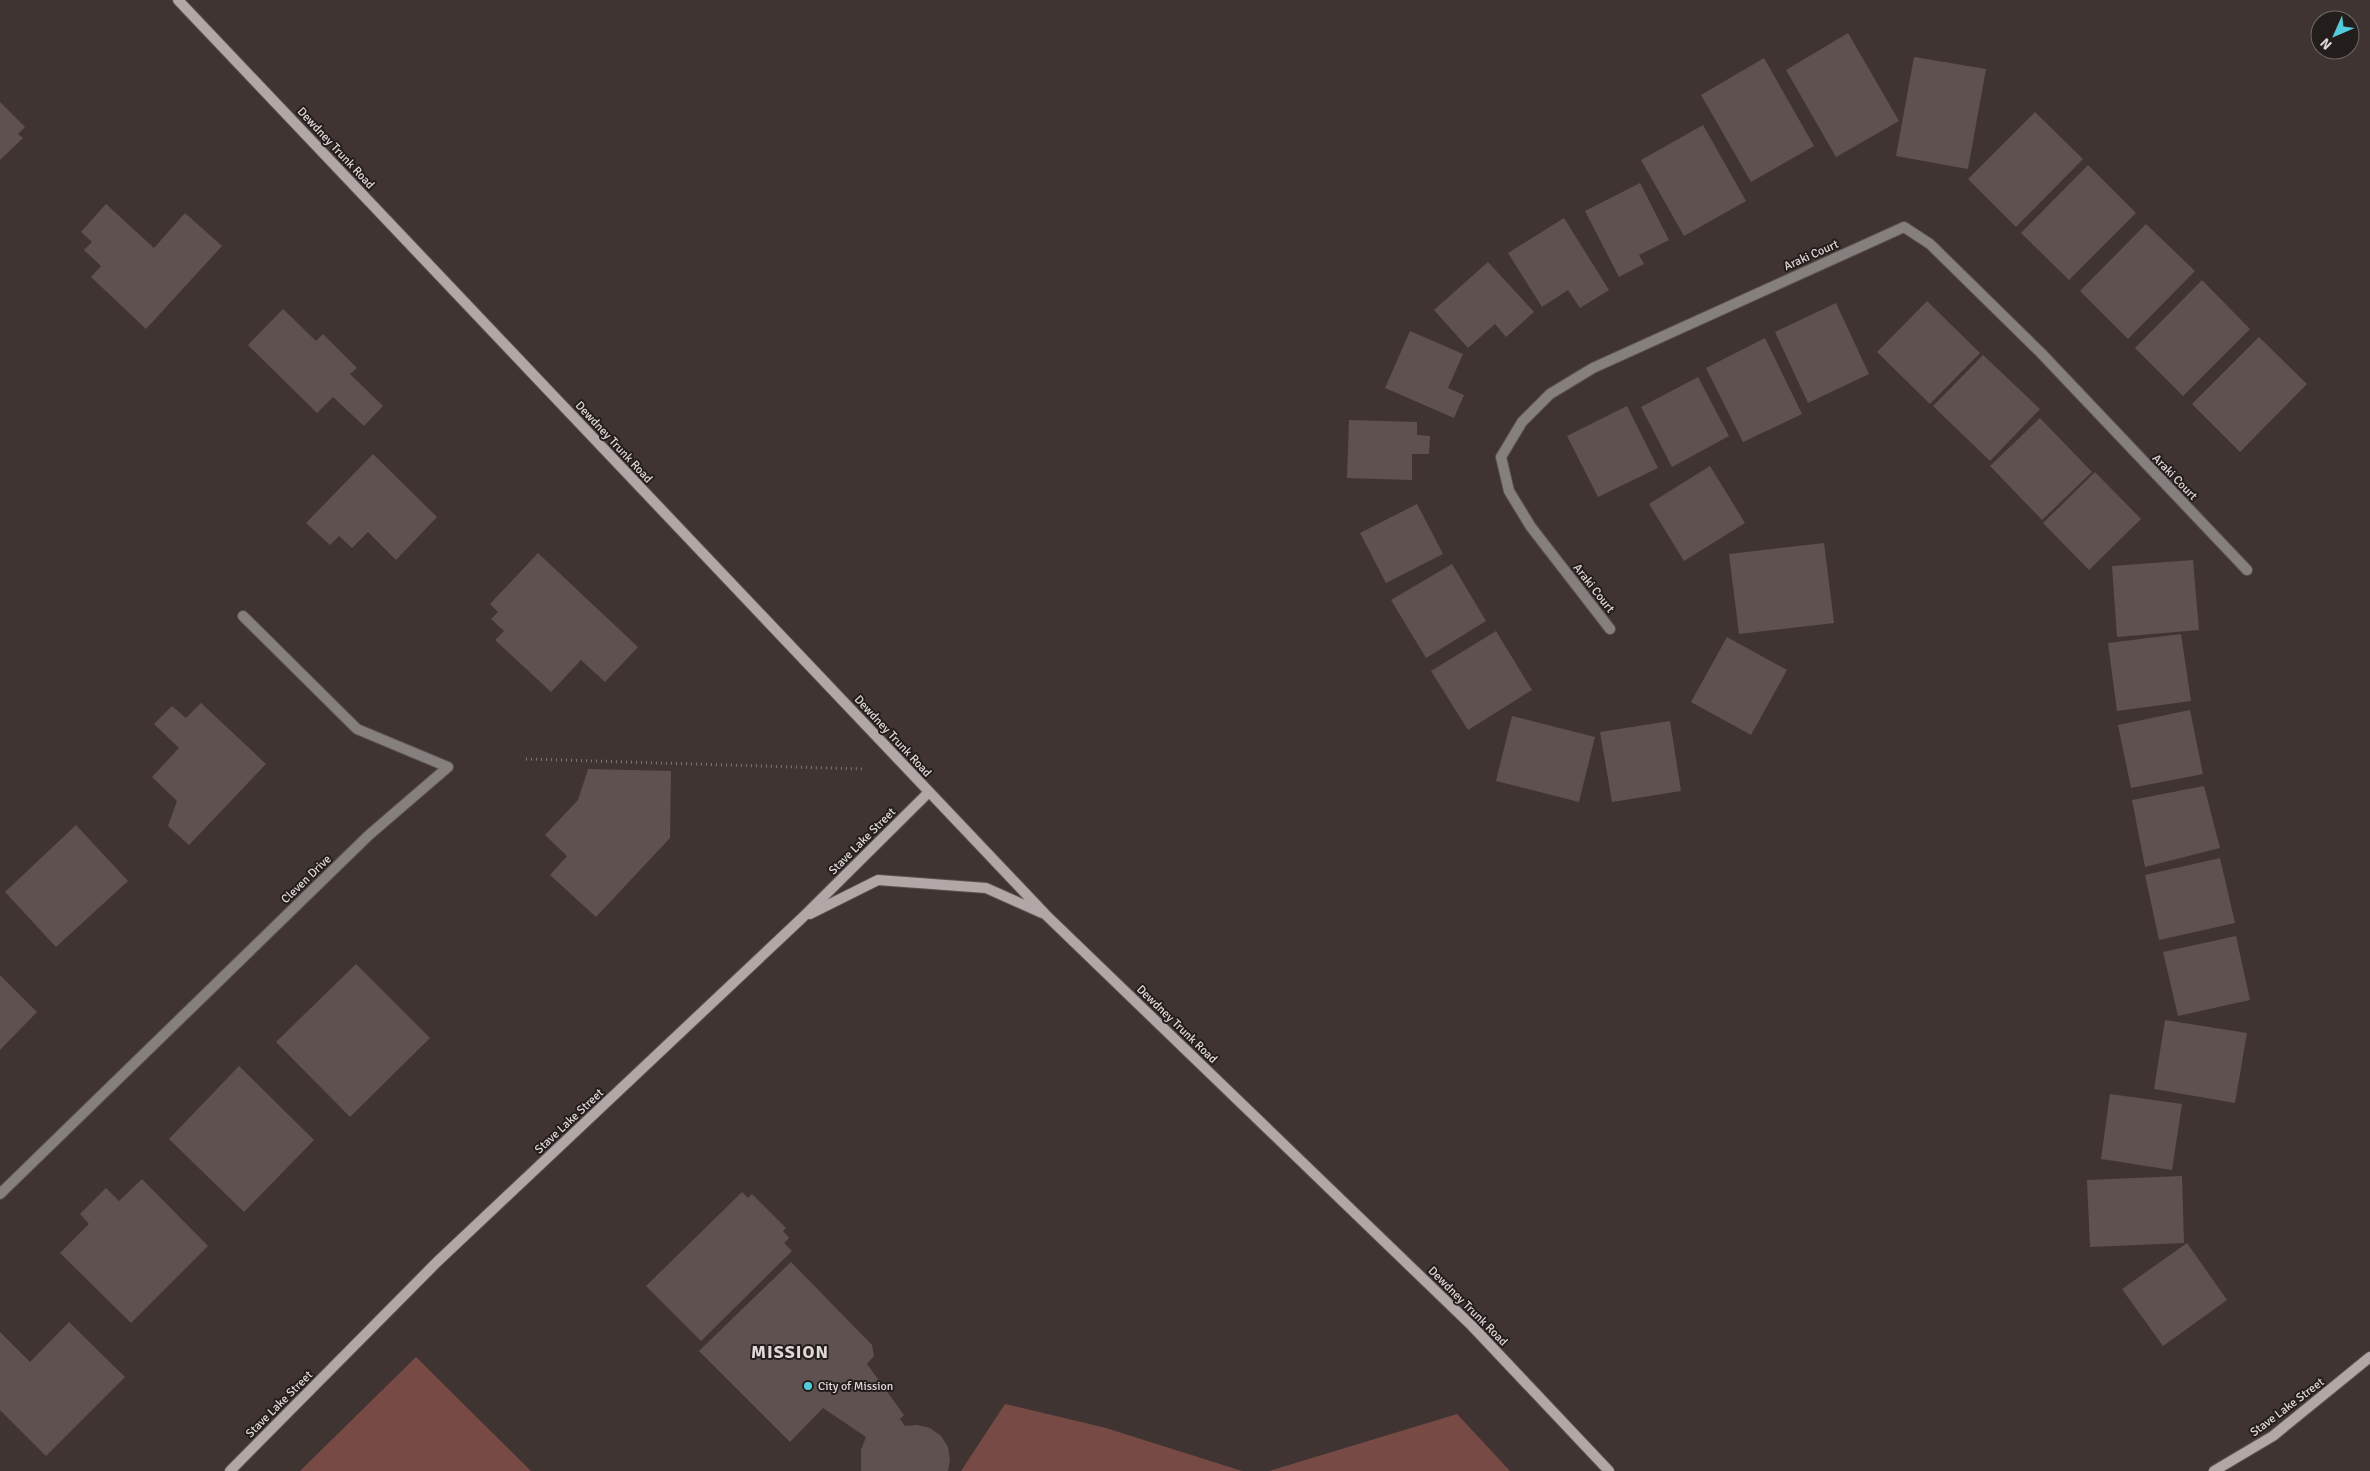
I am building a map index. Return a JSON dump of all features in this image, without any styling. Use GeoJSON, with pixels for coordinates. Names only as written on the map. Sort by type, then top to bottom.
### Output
{"type":"FeatureCollection","features":[{"type":"Feature","properties":{"kind":"main road","name":"Dewdney Trunk Road"},"geometry":{"type":"LineString","coordinates":[[178,0],[1046,915],[1472,1326],[1609,1471]]}},
{"type":"Feature","properties":{"kind":"main road","name":"Stave Lake Street"},"geometry":{"type":"LineString","coordinates":[[230,1471],[437,1262],[802,918],[929,792]]}},
{"type":"Feature","properties":{"kind":"main road"},"geometry":{"type":"LineString","coordinates":[[802,918],[878,880],[986,888],[1046,915]]}},
{"type":"Feature","properties":{"kind":"main road","name":"Stave Lake Street"},"geometry":{"type":"LineString","coordinates":[[2214,1471],[2273,1436],[2370,1357]]}},
{"type":"Feature","properties":{"kind":"street","name":"Araki Court"},"geometry":{"type":"LineString","coordinates":[[1610,629],[1531,527],[1509,491],[1501,458],[1522,422],[1550,394],[1593,368],[1904,227],[1930,244],[2041,354],[2247,570]]}},
{"type":"Feature","properties":{"kind":"street","name":"Cleven Drive"},"geometry":{"type":"LineString","coordinates":[[0,1194],[369,835],[448,768],[357,729],[242,616]]}},
{"type":"Feature","properties":{"kind":"path"},"geometry":{"type":"LineString","coordinates":[[526,759],[863,770]]}},
{"type":"Feature","properties":{"kind":"shaded area"},"geometry":{"type":"Polygon","coordinates":[[[416,1357],[531,1471],[300,1471],[416,1357]]]}},
{"type":"Feature","properties":{"kind":"shaded area"},"geometry":{"type":"Polygon","coordinates":[[[1005,1404],[1106,1428],[1242,1471],[961,1471],[1005,1404]]]}},
{"type":"Feature","properties":{"kind":"shaded area"},"geometry":{"type":"Polygon","coordinates":[[[1457,1414],[1510,1471],[1269,1471],[1457,1414]]]}},
{"type":"Feature","properties":{"kind":"building"},"geometry":{"type":"Polygon","coordinates":[[[1848,33],[1899,121],[1836,157],[1786,70],[1848,33]]]}},
{"type":"Feature","properties":{"kind":"building"},"geometry":{"type":"Polygon","coordinates":[[[1914,57],[1986,69],[1968,169],[1896,156],[1914,57]]]}},
{"type":"Feature","properties":{"kind":"building"},"geometry":{"type":"Polygon","coordinates":[[[1764,58],[1814,146],[1751,182],[1701,95],[1764,58]]]}},
{"type":"Feature","properties":{"kind":"building"},"geometry":{"type":"Polygon","coordinates":[[[0,102],[25,127],[18,134],[23,138],[0,160],[0,102]]]}},
{"type":"Feature","properties":{"kind":"building"},"geometry":{"type":"Polygon","coordinates":[[[2035,112],[2083,159],[2016,227],[1968,179],[2035,112]]]}},
{"type":"Feature","properties":{"kind":"building"},"geometry":{"type":"Polygon","coordinates":[[[1703,125],[1746,201],[1684,236],[1641,160],[1703,125]]]}},
{"type":"Feature","properties":{"kind":"building"},"geometry":{"type":"Polygon","coordinates":[[[2088,165],[2136,213],[2069,280],[2021,233],[2088,165]]]}},
{"type":"Feature","properties":{"kind":"building"},"geometry":{"type":"Polygon","coordinates":[[[1640,183],[1669,240],[1639,255],[1644,264],[1619,277],[1585,211],[1640,183]]]}},
{"type":"Feature","properties":{"kind":"building"},"geometry":{"type":"Polygon","coordinates":[[[106,204],[154,248],[185,213],[222,246],[146,329],[91,277],[101,266],[84,250],[92,242],[81,232],[106,204]]]}},
{"type":"Feature","properties":{"kind":"building"},"geometry":{"type":"Polygon","coordinates":[[[1564,218],[1609,290],[1580,308],[1568,290],[1542,307],[1508,253],[1564,218]]]}},
{"type":"Feature","properties":{"kind":"building"},"geometry":{"type":"Polygon","coordinates":[[[2146,224],[2195,271],[2128,339],[2080,291],[2146,224]]]}},
{"type":"Feature","properties":{"kind":"building"},"geometry":{"type":"Polygon","coordinates":[[[1488,262],[1534,312],[1506,337],[1495,324],[1468,348],[1434,310],[1488,262]]]}},
{"type":"Feature","properties":{"kind":"building"},"geometry":{"type":"Polygon","coordinates":[[[2202,280],[2250,329],[2183,396],[2135,348],[2202,280]]]}},
{"type":"Feature","properties":{"kind":"building"},"geometry":{"type":"Polygon","coordinates":[[[1927,301],[1980,353],[1930,404],[1877,352],[1927,301]]]}},
{"type":"Feature","properties":{"kind":"building"},"geometry":{"type":"Polygon","coordinates":[[[1836,303],[1869,374],[1808,403],[1775,332],[1836,303]]]}},
{"type":"Feature","properties":{"kind":"building"},"geometry":{"type":"Polygon","coordinates":[[[283,309],[316,341],[323,334],[357,368],[350,374],[383,406],[364,426],[333,397],[317,413],[248,345],[283,309]]]}},
{"type":"Feature","properties":{"kind":"building"},"geometry":{"type":"Polygon","coordinates":[[[1410,331],[1463,354],[1448,388],[1464,395],[1454,418],[1385,388],[1410,331]]]}},
{"type":"Feature","properties":{"kind":"building"},"geometry":{"type":"Polygon","coordinates":[[[2259,337],[2307,384],[2240,452],[2192,404],[2259,337]]]}},
{"type":"Feature","properties":{"kind":"building"},"geometry":{"type":"Polygon","coordinates":[[[1765,338],[1802,414],[1743,442],[1706,368],[1765,338]]]}},
{"type":"Feature","properties":{"kind":"building"},"geometry":{"type":"Polygon","coordinates":[[[1983,355],[2040,409],[1990,461],[1933,406],[1983,355]]]}},
{"type":"Feature","properties":{"kind":"building"},"geometry":{"type":"Polygon","coordinates":[[[1698,377],[1729,436],[1672,467],[1641,407],[1698,377]]]}},
{"type":"Feature","properties":{"kind":"building"},"geometry":{"type":"Polygon","coordinates":[[[1627,406],[1658,468],[1598,497],[1567,436],[1627,406]]]}},
{"type":"Feature","properties":{"kind":"building"},"geometry":{"type":"Polygon","coordinates":[[[2040,418],[2092,472],[2042,520],[1990,466],[2040,418]]]}},
{"type":"Feature","properties":{"kind":"building"},"geometry":{"type":"Polygon","coordinates":[[[1349,420],[1417,422],[1417,435],[1430,436],[1429,454],[1412,454],[1412,480],[1347,478],[1349,420]]]}},
{"type":"Feature","properties":{"kind":"building"},"geometry":{"type":"Polygon","coordinates":[[[373,454],[437,517],[396,560],[368,532],[352,548],[339,536],[330,545],[306,523],[373,454]]]}},
{"type":"Feature","properties":{"kind":"building"},"geometry":{"type":"Polygon","coordinates":[[[1710,466],[1745,523],[1684,561],[1649,504],[1710,466]]]}},
{"type":"Feature","properties":{"kind":"building"},"geometry":{"type":"Polygon","coordinates":[[[2095,472],[2141,519],[2089,570],[2043,523],[2095,472]]]}},
{"type":"Feature","properties":{"kind":"building"},"geometry":{"type":"Polygon","coordinates":[[[1417,504],[1443,554],[1386,583],[1360,533],[1417,504]]]}},
{"type":"Feature","properties":{"kind":"building"},"geometry":{"type":"Polygon","coordinates":[[[1824,543],[1834,623],[1739,634],[1729,554],[1824,543]]]}},
{"type":"Feature","properties":{"kind":"building"},"geometry":{"type":"Polygon","coordinates":[[[538,553],[638,647],[605,682],[581,660],[551,692],[495,640],[504,631],[491,619],[498,612],[490,604],[538,553]]]}},
{"type":"Feature","properties":{"kind":"building"},"geometry":{"type":"Polygon","coordinates":[[[2193,560],[2199,630],[2117,637],[2112,566],[2193,560]]]}},
{"type":"Feature","properties":{"kind":"building"},"geometry":{"type":"Polygon","coordinates":[[[1452,564],[1486,621],[1426,658],[1391,600],[1452,564]]]}},
{"type":"Feature","properties":{"kind":"building"},"geometry":{"type":"Polygon","coordinates":[[[1496,631],[1532,690],[1468,730],[1431,671],[1496,631]]]}},
{"type":"Feature","properties":{"kind":"building"},"geometry":{"type":"Polygon","coordinates":[[[2181,634],[2191,701],[2117,711],[2108,643],[2181,634]]]}},
{"type":"Feature","properties":{"kind":"building"},"geometry":{"type":"Polygon","coordinates":[[[1727,637],[1787,670],[1751,735],[1691,702],[1727,637]]]}},
{"type":"Feature","properties":{"kind":"building"},"geometry":{"type":"Polygon","coordinates":[[[201,703],[266,764],[189,845],[168,826],[177,801],[152,777],[179,748],[154,724],[172,706],[186,718],[201,703]]]}},
{"type":"Feature","properties":{"kind":"building"},"geometry":{"type":"Polygon","coordinates":[[[2190,710],[2203,774],[2131,788],[2118,725],[2190,710]]]}},
{"type":"Feature","properties":{"kind":"building"},"geometry":{"type":"Polygon","coordinates":[[[1512,716],[1595,737],[1579,802],[1496,781],[1512,716]]]}},
{"type":"Feature","properties":{"kind":"building"},"geometry":{"type":"Polygon","coordinates":[[[1670,721],[1681,791],[1612,802],[1600,732],[1670,721]]]}},
{"type":"Feature","properties":{"kind":"building"},"geometry":{"type":"Polygon","coordinates":[[[588,769],[671,771],[670,838],[596,917],[550,875],[567,856],[545,835],[578,800],[588,769]]]}},
{"type":"Feature","properties":{"kind":"building"},"geometry":{"type":"Polygon","coordinates":[[[2204,786],[2220,848],[2145,867],[2132,800],[2204,786]]]}},
{"type":"Feature","properties":{"kind":"building"},"geometry":{"type":"Polygon","coordinates":[[[76,825],[128,881],[56,947],[5,892],[76,825]]]}},
{"type":"Feature","properties":{"kind":"building"},"geometry":{"type":"Polygon","coordinates":[[[2220,858],[2235,923],[2159,940],[2145,875],[2220,858]]]}},
{"type":"Feature","properties":{"kind":"building"},"geometry":{"type":"Polygon","coordinates":[[[2236,936],[2250,1000],[2178,1016],[2163,952],[2236,936]]]}},
{"type":"Feature","properties":{"kind":"building"},"geometry":{"type":"Polygon","coordinates":[[[356,964],[430,1038],[350,1117],[276,1042],[356,964]]]}},
{"type":"Feature","properties":{"kind":"building"},"geometry":{"type":"Polygon","coordinates":[[[0,975],[37,1012],[0,1050],[0,975]]]}},
{"type":"Feature","properties":{"kind":"building"},"geometry":{"type":"Polygon","coordinates":[[[2165,1020],[2247,1033],[2235,1103],[2154,1089],[2165,1020]]]}},
{"type":"Feature","properties":{"kind":"building"},"geometry":{"type":"Polygon","coordinates":[[[239,1066],[314,1140],[244,1212],[169,1139],[239,1066]]]}},
{"type":"Feature","properties":{"kind":"building"},"geometry":{"type":"Polygon","coordinates":[[[2110,1094],[2182,1104],[2172,1170],[2101,1159],[2110,1094]]]}},
{"type":"Feature","properties":{"kind":"building"},"geometry":{"type":"Polygon","coordinates":[[[2182,1176],[2184,1243],[2090,1247],[2087,1180],[2182,1176]]]}},
{"type":"Feature","properties":{"kind":"building"},"geometry":{"type":"Polygon","coordinates":[[[142,1179],[208,1246],[131,1323],[60,1253],[89,1224],[80,1214],[106,1188],[119,1201],[142,1179]]]}},
{"type":"Feature","properties":{"kind":"building"},"geometry":{"type":"Polygon","coordinates":[[[742,1192],[748,1198],[752,1194],[786,1228],[783,1231],[789,1238],[784,1243],[792,1251],[701,1341],[646,1286],[742,1192]]]}},
{"type":"Feature","properties":{"kind":"building"},"geometry":{"type":"Polygon","coordinates":[[[2187,1243],[2227,1300],[2163,1346],[2122,1289],[2187,1243]]]}},
{"type":"Feature","properties":{"kind":"building","name":"City of Mission"},"geometry":{"type":"Polygon","coordinates":[[[791,1262],[872,1345],[874,1356],[867,1364],[904,1415],[900,1419],[905,1426],[917,1425],[930,1428],[941,1436],[948,1447],[950,1460],[948,1471],[861,1471],[861,1450],[866,1437],[823,1408],[790,1442],[699,1351],[791,1262]]]}},
{"type":"Feature","properties":{"kind":"building"},"geometry":{"type":"Polygon","coordinates":[[[69,1322],[125,1377],[46,1456],[0,1410],[0,1332],[30,1362],[69,1322]]]}},
{"type":"Feature","properties":{"kind":"place","name":"City of Mission"},"geometry":{"type":"Point","coordinates":[808,1386]}},
{"type":"Feature","properties":{"kind":"district","name":"MISSION"},"geometry":{"type":"Point","coordinates":[790,1352]}}]}
